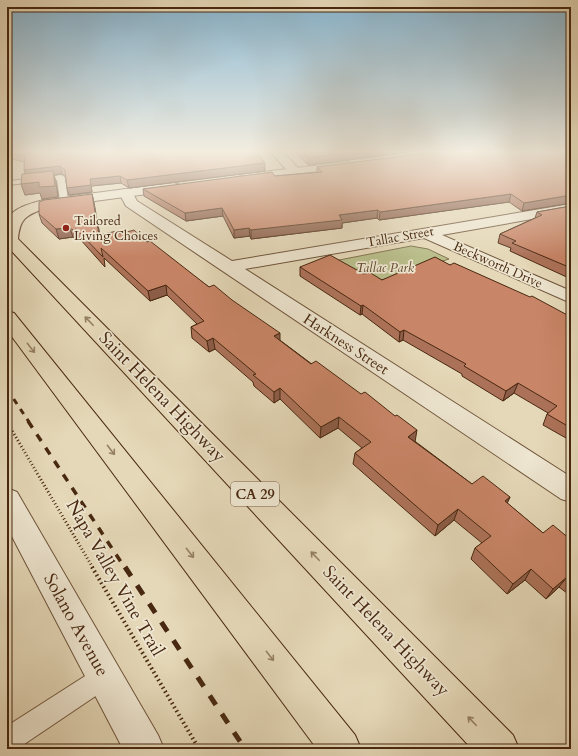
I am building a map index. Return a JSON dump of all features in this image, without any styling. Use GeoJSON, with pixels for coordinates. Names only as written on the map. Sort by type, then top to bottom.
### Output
{"type":"FeatureCollection","features":[{"type":"Feature","properties":{"kind":"highway"},"geometry":{"type":"LineString","coordinates":[[9,206],[43,204]]}},
{"type":"Feature","properties":{"kind":"highway"},"geometry":{"type":"LineString","coordinates":[[9,238],[13,221],[24,211],[43,204]]}},
{"type":"Feature","properties":{"kind":"highway","name":"Saint Helena Highway"},"geometry":{"type":"LineString","coordinates":[[9,238],[499,749]]}},
{"type":"Feature","properties":{"kind":"highway"},"geometry":{"type":"LineString","coordinates":[[7,317],[341,749]]}},
{"type":"Feature","properties":{"kind":"street"},"geometry":{"type":"LineString","coordinates":[[43,204],[177,186]]}},
{"type":"Feature","properties":{"kind":"street","name":"Harkness Street"},"geometry":{"type":"LineString","coordinates":[[126,193],[131,203],[571,491]]}},
{"type":"Feature","properties":{"kind":"street","name":"Tallac Street"},"geometry":{"type":"LineString","coordinates":[[229,267],[571,208]]}},
{"type":"Feature","properties":{"kind":"street","name":"Beckworth Drive"},"geometry":{"type":"LineString","coordinates":[[425,233],[571,298]]}},
{"type":"Feature","properties":{"kind":"street","name":"Solano Avenue"},"geometry":{"type":"LineString","coordinates":[[7,500],[144,749]]}},
{"type":"Feature","properties":{"kind":"lane"},"geometry":{"type":"LineString","coordinates":[[62,186],[64,201]]}},
{"type":"Feature","properties":{"kind":"lane"},"geometry":{"type":"LineString","coordinates":[[7,741],[104,677]]}},
{"type":"Feature","properties":{"kind":"path","name":"Napa Valley Vine Trail"},"geometry":{"type":"LineString","coordinates":[[7,422],[199,749]]}},
{"type":"Feature","properties":{"kind":"green space","name":"Tallac Park"},"geometry":{"type":"Polygon","coordinates":[[[411,246],[428,249],[449,259],[421,268],[384,287],[334,261],[411,246]]]}},
{"type":"Feature","properties":{"kind":"building"},"geometry":{"type":"Polygon","coordinates":[[[67,186],[81,186],[67,188],[67,186]]]}},
{"type":"Feature","properties":{"kind":"building"},"geometry":{"type":"Polygon","coordinates":[[[164,186],[571,186],[571,195],[524,203],[511,194],[380,212],[378,210],[339,215],[342,220],[251,230],[249,228],[234,230],[222,208],[185,213],[143,189],[164,186]]]}},
{"type":"Feature","properties":{"kind":"building"},"geometry":{"type":"Polygon","coordinates":[[[92,194],[99,235],[117,231],[120,234],[134,230],[147,242],[150,241],[209,287],[214,285],[232,300],[280,333],[274,336],[311,364],[316,361],[361,394],[365,392],[395,416],[397,415],[417,430],[408,437],[472,484],[483,476],[510,497],[505,501],[543,533],[553,525],[571,540],[571,580],[567,577],[553,589],[531,569],[513,584],[475,548],[491,536],[458,509],[438,525],[355,453],[371,442],[339,417],[321,427],[280,388],[274,392],[253,375],[256,374],[213,338],[207,341],[191,327],[204,321],[166,285],[148,291],[101,248],[103,257],[76,229],[56,229],[39,214],[39,202],[44,200],[92,194]]]}},
{"type":"Feature","properties":{"kind":"building"},"geometry":{"type":"Polygon","coordinates":[[[571,206],[571,268],[512,243],[516,241],[500,234],[542,215],[537,212],[571,206]]]}},
{"type":"Feature","properties":{"kind":"building"},"geometry":{"type":"Polygon","coordinates":[[[330,255],[364,274],[369,272],[382,280],[435,257],[450,265],[454,263],[530,297],[532,296],[571,317],[571,428],[547,414],[557,406],[518,383],[506,391],[464,366],[466,364],[404,330],[400,332],[363,305],[361,306],[300,267],[330,255]]]}},
{"type":"Feature","properties":{"kind":"railway"},"geometry":{"type":"LineString","coordinates":[[7,389],[29,422]]}},
{"type":"Feature","properties":{"kind":"railway"},"geometry":{"type":"LineString","coordinates":[[28,421],[125,568]]}},
{"type":"Feature","properties":{"kind":"railway"},"geometry":{"type":"LineString","coordinates":[[125,567],[245,749]]}},
{"type":"Feature","properties":{"kind":"place","name":"Tailored Living Choices"},"geometry":{"type":"Point","coordinates":[66,228]}}]}
